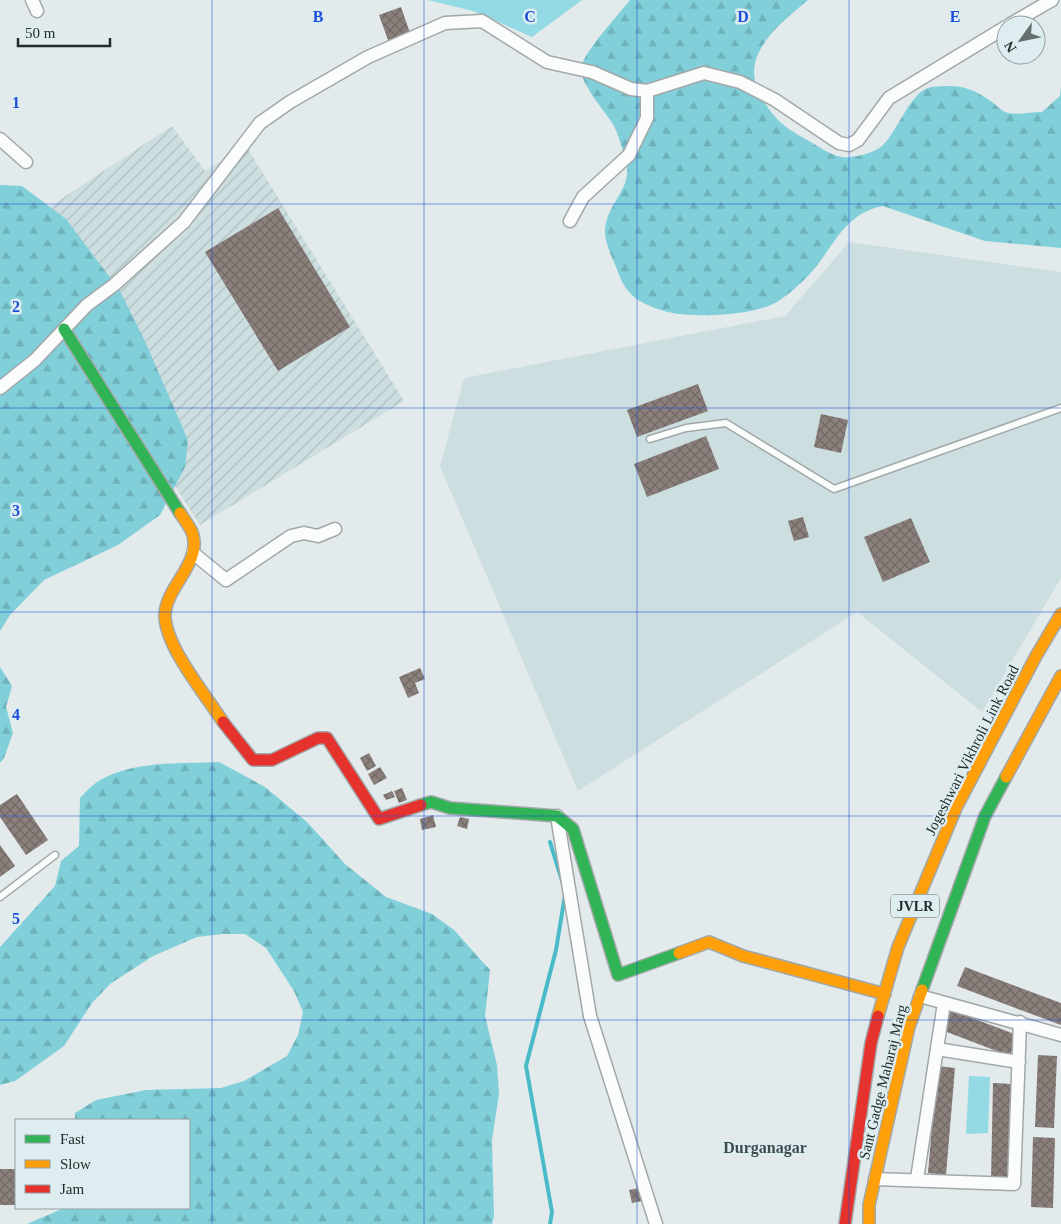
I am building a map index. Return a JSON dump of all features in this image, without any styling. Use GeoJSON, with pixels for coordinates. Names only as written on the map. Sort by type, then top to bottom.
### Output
{"type":"FeatureCollection","features":[{"type":"Feature","properties":{"kind":"street"},"geometry":{"type":"LineString","coordinates":[[1027,15],[1052,0]]}},
{"type":"Feature","properties":{"kind":"street"},"geometry":{"type":"LineString","coordinates":[[0,388],[35,360],[88,305],[114,285],[184,222],[260,123],[290,102],[368,57],[445,23],[482,21],[547,62],[592,72],[631,88],[647,91],[704,73],[722,76],[740,82],[775,100],[839,144],[849,145],[858,140],[888,98],[996,33]]}},
{"type":"Feature","properties":{"kind":"street"},"geometry":{"type":"LineString","coordinates":[[570,220],[583,197],[629,155],[647,118],[647,91]]}},
{"type":"Feature","properties":{"kind":"street"},"geometry":{"type":"LineString","coordinates":[[0,139],[26,162]]}},
{"type":"Feature","properties":{"kind":"street"},"geometry":{"type":"LineString","coordinates":[[64,329],[192,532],[193,553],[166,604],[165,617],[169,639],[226,727],[253,760],[272,760],[318,738],[327,738],[379,819],[431,802],[450,808],[557,816],[573,829],[618,975],[709,942],[743,956],[885,994]]}},
{"type":"Feature","properties":{"kind":"street"},"geometry":{"type":"LineString","coordinates":[[193,553],[226,580],[291,536],[304,533],[318,536],[335,529]]}},
{"type":"Feature","properties":{"kind":"street","name":"Jogeshwari Vikhroli Link Road"},"geometry":{"type":"LineString","coordinates":[[845,1224],[871,1043],[898,947],[956,808],[1036,656],[1061,614]]}},
{"type":"Feature","properties":{"kind":"street","name":"Sant Gadge Maharaj Marg"},"geometry":{"type":"LineString","coordinates":[[869,1224],[869,1205],[909,1027],[984,816],[1061,676]]}},
{"type":"Feature","properties":{"kind":"street"},"geometry":{"type":"LineString","coordinates":[[557,816],[590,1016],[656,1224]]}},
{"type":"Feature","properties":{"kind":"street"},"geometry":{"type":"LineString","coordinates":[[920,996],[1020,1022],[1061,1035]]}},
{"type":"Feature","properties":{"kind":"street"},"geometry":{"type":"LineString","coordinates":[[917,1179],[944,1003]]}},
{"type":"Feature","properties":{"kind":"street"},"geometry":{"type":"LineString","coordinates":[[875,1179],[917,1179],[1014,1184],[1020,1022]]}},
{"type":"Feature","properties":{"kind":"street"},"geometry":{"type":"LineString","coordinates":[[937,1049],[1019,1062]]}},
{"type":"Feature","properties":{"kind":"lane"},"geometry":{"type":"LineString","coordinates":[[650,439],[686,428],[726,423],[834,489],[1061,408]]}},
{"type":"Feature","properties":{"kind":"lane"},"geometry":{"type":"LineString","coordinates":[[0,897],[55,855]]}},
{"type":"Feature","properties":{"kind":"shaded area"},"geometry":{"type":"Polygon","coordinates":[[[428,0],[582,0],[532,37],[473,11],[428,0]]]}},
{"type":"Feature","properties":{"kind":"shaded area"},"geometry":{"type":"Polygon","coordinates":[[[172,126],[205,171],[246,146],[404,401],[200,525],[11,232],[172,126]]]}},
{"type":"Feature","properties":{"kind":"shaded area"},"geometry":{"type":"Polygon","coordinates":[[[849,242],[1061,272],[1061,578],[982,712],[857,612],[578,791],[440,466],[464,378],[785,316],[849,242]]]}},
{"type":"Feature","properties":{"kind":"shaded area"},"geometry":{"type":"Polygon","coordinates":[[[969,1076],[990,1077],[988,1133],[966,1134],[969,1076]]]}},
{"type":"Feature","properties":{"kind":"green space"},"geometry":{"type":"Polygon","coordinates":[[[630,0],[808,0],[772,33],[763,45],[754,71],[756,86],[764,102],[782,124],[805,139],[838,156],[854,157],[863,155],[875,151],[882,146],[888,140],[911,103],[924,90],[932,87],[957,86],[971,90],[1004,111],[1016,114],[1042,112],[1060,96],[1061,86],[1061,248],[985,241],[883,206],[858,216],[839,234],[808,276],[787,295],[773,304],[736,313],[692,315],[668,312],[637,299],[622,281],[606,242],[605,232],[610,212],[627,178],[622,146],[616,130],[588,89],[581,67],[588,52],[630,0]]]}},
{"type":"Feature","properties":{"kind":"green space"},"geometry":{"type":"Polygon","coordinates":[[[0,185],[22,186],[66,219],[120,291],[144,339],[188,440],[185,467],[160,515],[118,545],[44,580],[10,615],[0,631],[0,185]]]}},
{"type":"Feature","properties":{"kind":"green space"},"geometry":{"type":"Polygon","coordinates":[[[0,667],[12,686],[6,707],[13,733],[4,758],[0,763],[0,667]]]}},
{"type":"Feature","properties":{"kind":"green space"},"geometry":{"type":"Polygon","coordinates":[[[219,762],[265,787],[308,823],[345,864],[386,897],[432,914],[454,930],[490,970],[485,1016],[497,1065],[499,1094],[492,1140],[494,1216],[492,1224],[27,1224],[62,1209],[190,1209],[190,1119],[75,1119],[75,1113],[96,1100],[146,1090],[221,1088],[244,1081],[287,1056],[298,1035],[303,1012],[294,991],[266,948],[245,934],[197,937],[153,956],[110,984],[92,1003],[64,1046],[15,1081],[0,1085],[0,947],[55,886],[61,861],[79,846],[80,798],[97,782],[110,775],[125,770],[173,763],[219,762]]]}},
{"type":"Feature","properties":{"kind":"building"},"geometry":{"type":"Polygon","coordinates":[[[401,7],[410,33],[388,40],[379,15],[401,7]]]}},
{"type":"Feature","properties":{"kind":"building"},"geometry":{"type":"Polygon","coordinates":[[[278,208],[350,327],[278,371],[205,252],[278,208]]]}},
{"type":"Feature","properties":{"kind":"building"},"geometry":{"type":"Polygon","coordinates":[[[698,384],[708,411],[637,437],[627,410],[698,384]]]}},
{"type":"Feature","properties":{"kind":"building"},"geometry":{"type":"Polygon","coordinates":[[[821,414],[848,420],[841,453],[814,447],[821,414]]]}},
{"type":"Feature","properties":{"kind":"building"},"geometry":{"type":"Polygon","coordinates":[[[706,436],[719,469],[647,497],[634,464],[706,436]]]}},
{"type":"Feature","properties":{"kind":"building"},"geometry":{"type":"Polygon","coordinates":[[[803,517],[809,537],[794,541],[788,521],[803,517]]]}},
{"type":"Feature","properties":{"kind":"building"},"geometry":{"type":"Polygon","coordinates":[[[911,518],[930,562],[883,582],[864,537],[911,518]]]}},
{"type":"Feature","properties":{"kind":"building"},"geometry":{"type":"Polygon","coordinates":[[[420,668],[425,679],[415,683],[419,693],[408,698],[399,677],[420,668]]]}},
{"type":"Feature","properties":{"kind":"building"},"geometry":{"type":"Polygon","coordinates":[[[369,753],[376,766],[367,771],[360,758],[369,753]]]}},
{"type":"Feature","properties":{"kind":"building"},"geometry":{"type":"Polygon","coordinates":[[[380,767],[387,778],[374,785],[368,774],[380,767]]]}},
{"type":"Feature","properties":{"kind":"building"},"geometry":{"type":"Polygon","coordinates":[[[402,788],[407,800],[399,803],[394,791],[402,788]]]}},
{"type":"Feature","properties":{"kind":"building"},"geometry":{"type":"Polygon","coordinates":[[[392,791],[395,797],[386,800],[383,795],[392,791]]]}},
{"type":"Feature","properties":{"kind":"building"},"geometry":{"type":"Polygon","coordinates":[[[17,794],[48,840],[26,855],[0,817],[0,805],[17,794]]]}},
{"type":"Feature","properties":{"kind":"building"},"geometry":{"type":"Polygon","coordinates":[[[433,815],[436,827],[422,830],[420,819],[433,815]]]}},
{"type":"Feature","properties":{"kind":"building"},"geometry":{"type":"Polygon","coordinates":[[[460,817],[469,819],[467,829],[457,826],[460,817]]]}},
{"type":"Feature","properties":{"kind":"building"},"geometry":{"type":"Polygon","coordinates":[[[0,845],[15,866],[0,877],[0,845]]]}},
{"type":"Feature","properties":{"kind":"building"},"geometry":{"type":"Polygon","coordinates":[[[965,967],[1061,1003],[1061,1025],[957,986],[965,967]]]}},
{"type":"Feature","properties":{"kind":"building"},"geometry":{"type":"Polygon","coordinates":[[[951,1010],[1017,1035],[1010,1056],[944,1031],[951,1010]]]}},
{"type":"Feature","properties":{"kind":"building"},"geometry":{"type":"Polygon","coordinates":[[[1038,1055],[1057,1056],[1054,1128],[1035,1127],[1038,1055]]]}},
{"type":"Feature","properties":{"kind":"building"},"geometry":{"type":"Polygon","coordinates":[[[937,1066],[955,1068],[946,1175],[928,1173],[937,1066]]]}},
{"type":"Feature","properties":{"kind":"building"},"geometry":{"type":"Polygon","coordinates":[[[993,1083],[1012,1084],[1010,1181],[991,1180],[993,1083]]]}},
{"type":"Feature","properties":{"kind":"building"},"geometry":{"type":"Polygon","coordinates":[[[1033,1137],[1055,1138],[1053,1208],[1031,1207],[1033,1137]]]}},
{"type":"Feature","properties":{"kind":"building"},"geometry":{"type":"Polygon","coordinates":[[[0,1169],[15,1169],[15,1205],[0,1205],[0,1169]]]}},
{"type":"Feature","properties":{"kind":"building"},"geometry":{"type":"Polygon","coordinates":[[[639,1188],[642,1201],[632,1203],[629,1190],[639,1188]]]}},
{"type":"Feature","properties":{"kind":"waterway"},"geometry":{"type":"LineString","coordinates":[[550,842],[562,881]]}},
{"type":"Feature","properties":{"kind":"waterway"},"geometry":{"type":"LineString","coordinates":[[550,1224],[552,1212],[526,1066],[556,950],[565,895]]}},
{"type":"Feature","properties":{"kind":"traffic: fast"},"geometry":{"type":"LineString","coordinates":[[64,329],[180,513]]}},
{"type":"Feature","properties":{"kind":"traffic: fast"},"geometry":{"type":"LineString","coordinates":[[922,990],[985,816],[1006,777]]}},
{"type":"Feature","properties":{"kind":"traffic: fast"},"geometry":{"type":"LineString","coordinates":[[421,805],[431,802],[450,808],[557,816],[573,829],[618,975],[679,953]]}},
{"type":"Feature","properties":{"kind":"traffic: slow"},"geometry":{"type":"LineString","coordinates":[[180,513],[192,532],[193,554],[170,596],[165,618],[168,631],[180,658],[223,722]]}},
{"type":"Feature","properties":{"kind":"traffic: slow"},"geometry":{"type":"LineString","coordinates":[[878,1016],[898,947],[956,808],[1036,656],[1061,614]]}},
{"type":"Feature","properties":{"kind":"traffic: slow"},"geometry":{"type":"LineString","coordinates":[[1006,777],[1061,676]]}},
{"type":"Feature","properties":{"kind":"traffic: slow"},"geometry":{"type":"LineString","coordinates":[[679,953],[709,942],[743,956],[885,994]]}},
{"type":"Feature","properties":{"kind":"traffic: slow"},"geometry":{"type":"LineString","coordinates":[[869,1224],[869,1205],[909,1027],[922,990]]}},
{"type":"Feature","properties":{"kind":"traffic: jam"},"geometry":{"type":"LineString","coordinates":[[223,722],[253,760],[272,760],[318,738],[327,738],[379,819],[421,805]]}},
{"type":"Feature","properties":{"kind":"traffic: jam"},"geometry":{"type":"LineString","coordinates":[[845,1224],[871,1043],[878,1016]]}},
{"type":"Feature","properties":{"kind":"district","name":"Durganagar"},"geometry":{"type":"Point","coordinates":[765,1147]}}]}
